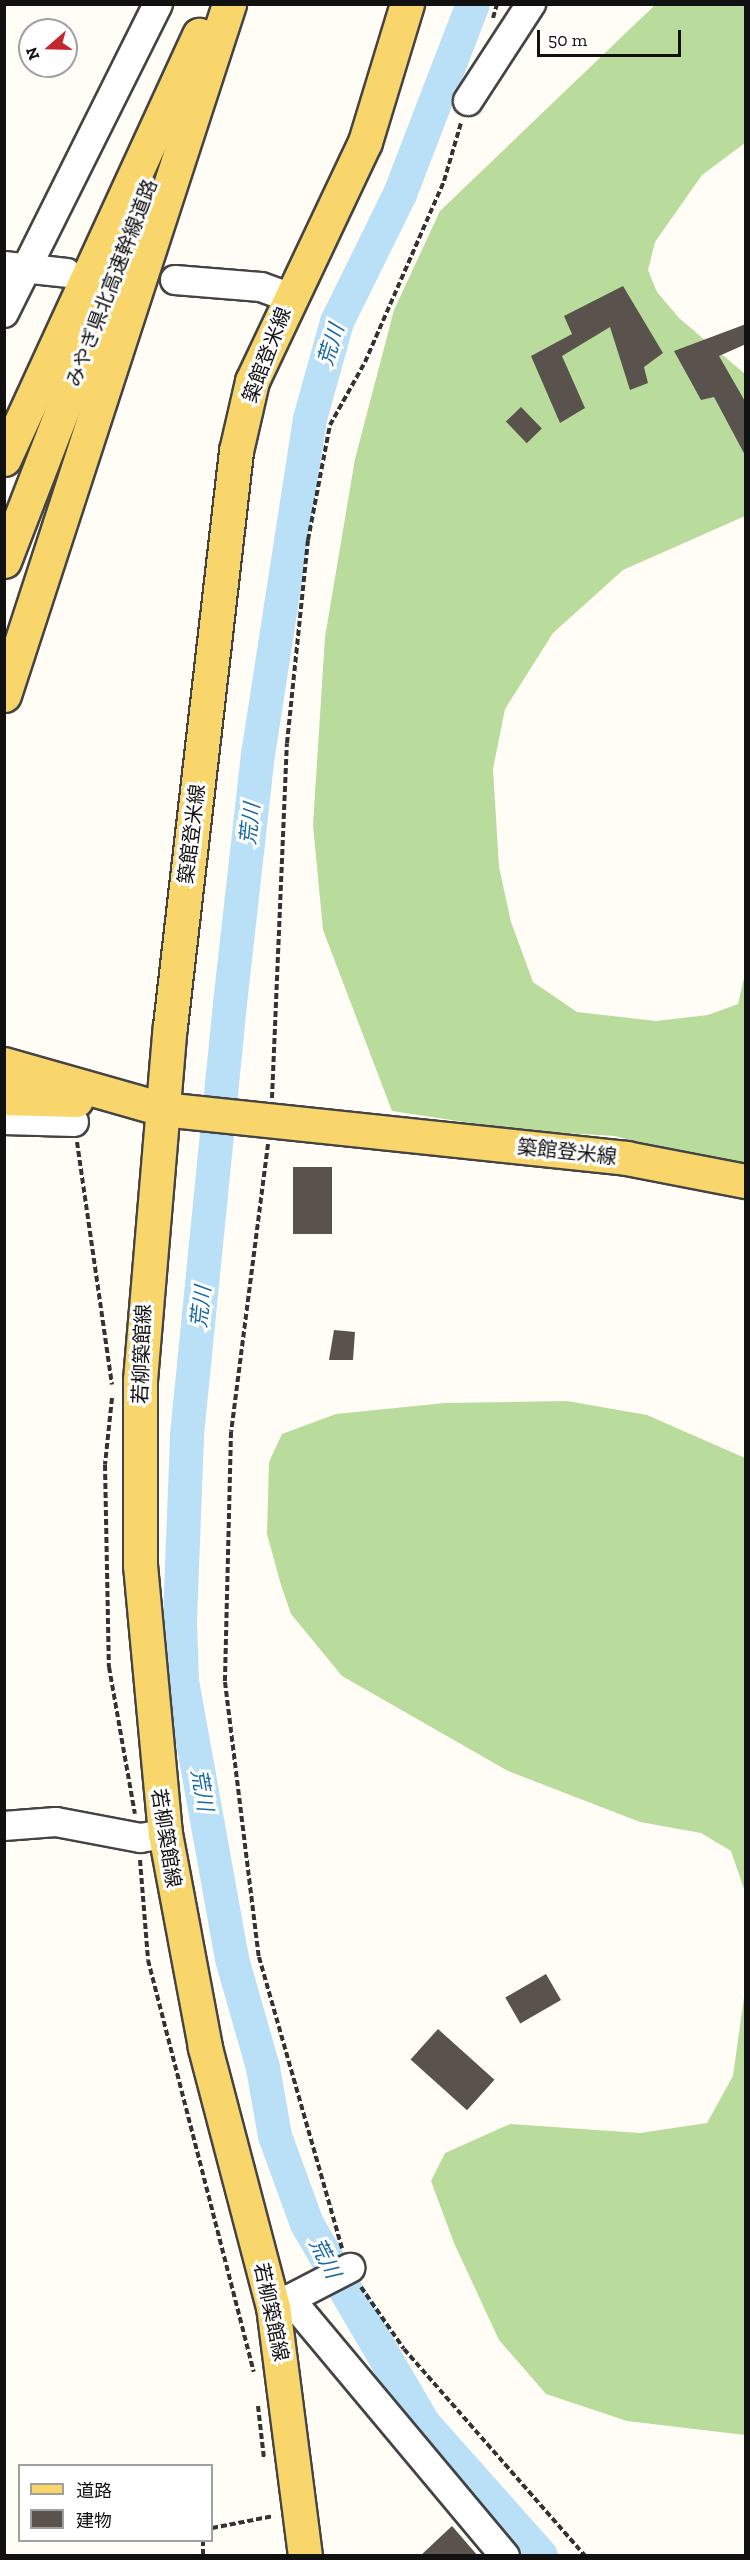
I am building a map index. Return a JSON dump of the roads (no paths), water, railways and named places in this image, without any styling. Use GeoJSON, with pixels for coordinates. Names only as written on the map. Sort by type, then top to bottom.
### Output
{"type":"FeatureCollection","features":[{"type":"Feature","properties":{"kind":"main road"},"geometry":{"type":"LineString","coordinates":[[4,459],[213,4]]}},
{"type":"Feature","properties":{"kind":"main road","name":"みやぎ県北高速幹線道路"},"geometry":{"type":"LineString","coordinates":[[4,561],[219,4]]}},
{"type":"Feature","properties":{"kind":"main road"},"geometry":{"type":"LineString","coordinates":[[4,695],[229,4]]}},
{"type":"Feature","properties":{"kind":"main road","name":"築館登米線"},"geometry":{"type":"LineString","coordinates":[[407,4],[365,142],[289,297],[252,381],[236,451],[174,1110],[626,1158],[746,1180]]}},
{"type":"Feature","properties":{"kind":"main road"},"geometry":{"type":"LineString","coordinates":[[4,1065],[123,1102]]}},
{"type":"Feature","properties":{"kind":"main road"},"geometry":{"type":"LineString","coordinates":[[4,1098],[123,1102],[174,1110]]}},
{"type":"Feature","properties":{"kind":"main road","name":"若柳築館線"},"geometry":{"type":"LineString","coordinates":[[174,1110],[143,1305],[139,1460],[140,1565],[165,1834],[205,2047],[289,2299],[305,2556]]}},
{"type":"Feature","properties":{"kind":"street"},"geometry":{"type":"LineString","coordinates":[[4,314],[17,267],[158,4]]}},
{"type":"Feature","properties":{"kind":"street"},"geometry":{"type":"LineString","coordinates":[[468,101],[531,4]]}},
{"type":"Feature","properties":{"kind":"street"},"geometry":{"type":"LineString","coordinates":[[17,267],[67,273]]}},
{"type":"Feature","properties":{"kind":"street"},"geometry":{"type":"LineString","coordinates":[[175,280],[261,287],[289,297]]}},
{"type":"Feature","properties":{"kind":"street"},"geometry":{"type":"LineString","coordinates":[[4,1120],[74,1122]]}},
{"type":"Feature","properties":{"kind":"street"},"geometry":{"type":"LineString","coordinates":[[4,1826],[56,1822],[140,1838],[165,1834]]}},
{"type":"Feature","properties":{"kind":"street"},"geometry":{"type":"LineString","coordinates":[[350,2268],[289,2299],[505,2556]]}},
{"type":"Feature","properties":{"kind":"waterway","name":"荒川"},"geometry":{"type":"LineString","coordinates":[[473,4],[400,194],[337,322],[310,419],[258,754],[230,1004],[187,1437],[180,1623],[182,1681],[232,1959],[263,2068],[275,2136],[307,2224],[424,2424],[541,2556]]}}]}
